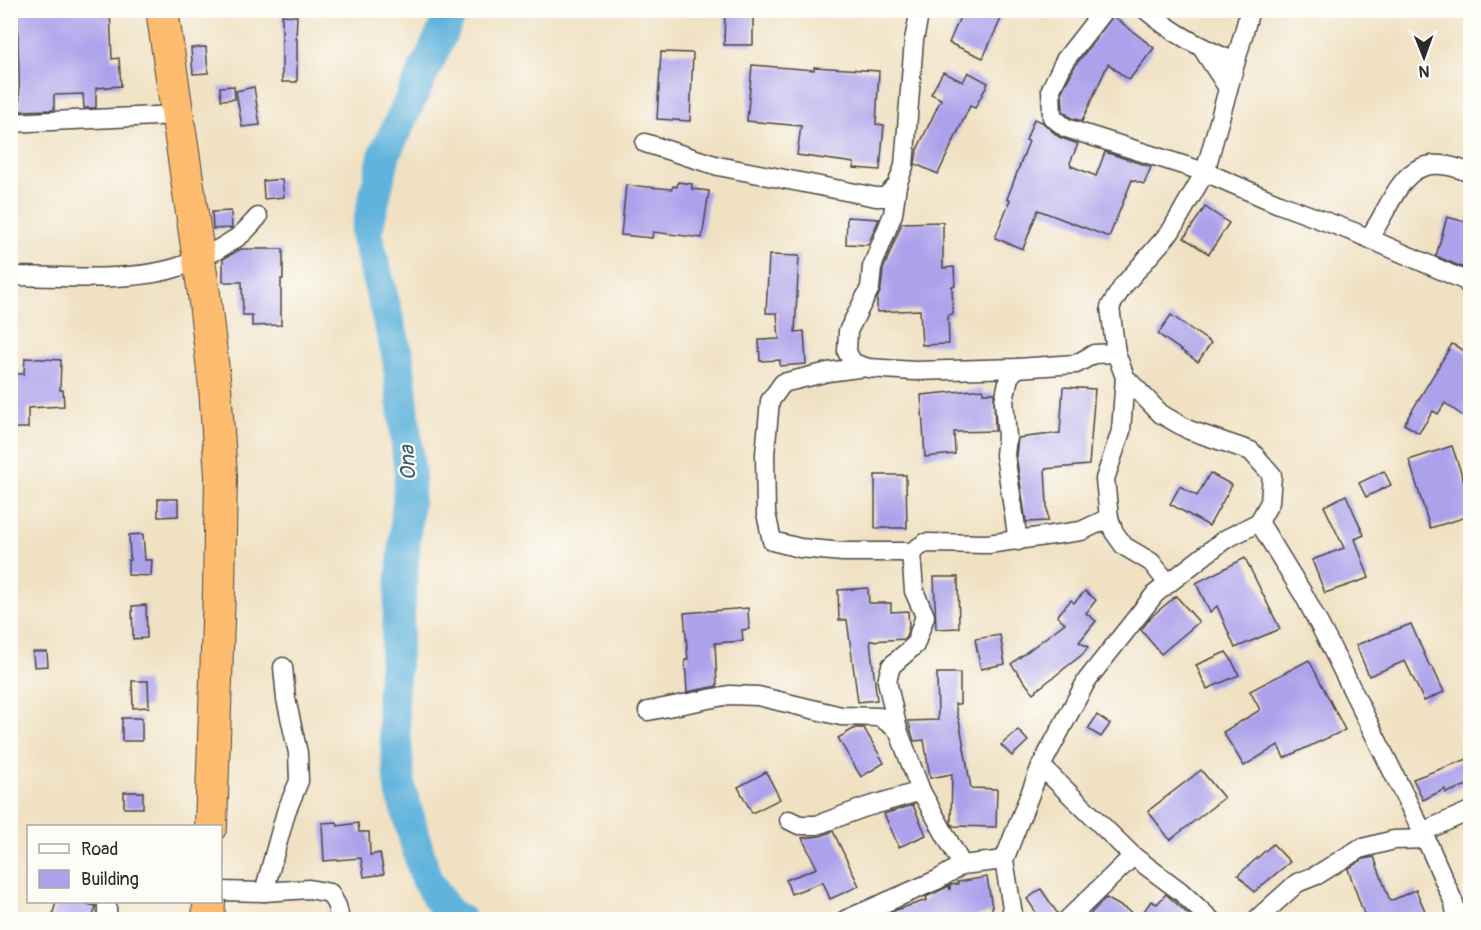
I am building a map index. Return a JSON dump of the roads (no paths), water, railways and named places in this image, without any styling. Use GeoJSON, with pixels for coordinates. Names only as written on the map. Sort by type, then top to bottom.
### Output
{"type":"FeatureCollection","features":[{"type":"Feature","properties":{"kind":"highway"},"geometry":{"type":"LineString","coordinates":[[162,10],[199,260],[215,387],[220,476],[219,603],[211,825]]}},
{"type":"Feature","properties":{"kind":"highway"},"geometry":{"type":"LineString","coordinates":[[208,903],[208,920]]}},
{"type":"Feature","properties":{"kind":"street"},"geometry":{"type":"LineString","coordinates":[[920,10],[914,40],[904,166],[897,185],[893,214],[872,267],[870,288],[848,330],[847,352],[852,363],[866,367],[915,371],[1017,368],[1076,364],[1094,354],[1116,353]]}},
{"type":"Feature","properties":{"kind":"street"},"geometry":{"type":"LineString","coordinates":[[1104,10],[1065,60],[1051,89],[1052,117],[1066,128],[1206,172],[1279,204],[1369,238],[1469,280]]}},
{"type":"Feature","properties":{"kind":"street"},"geometry":{"type":"LineString","coordinates":[[1146,10],[1168,29],[1202,48],[1237,56]]}},
{"type":"Feature","properties":{"kind":"street"},"geometry":{"type":"LineString","coordinates":[[1014,920],[1004,860],[1041,766],[1087,680],[1155,594],[1224,540],[1259,522],[1270,502],[1272,475],[1251,451],[1189,430],[1161,414],[1125,377],[1116,353],[1110,307],[1123,286],[1171,231],[1206,172],[1250,10]]}},
{"type":"Feature","properties":{"kind":"street"},"geometry":{"type":"LineString","coordinates":[[1202,48],[1228,88]]}},
{"type":"Feature","properties":{"kind":"street"},"geometry":{"type":"LineString","coordinates":[[10,123],[177,115]]}},
{"type":"Feature","properties":{"kind":"street"},"geometry":{"type":"LineString","coordinates":[[645,143],[718,166],[876,197],[885,197],[897,185]]}},
{"type":"Feature","properties":{"kind":"street"},"geometry":{"type":"LineString","coordinates":[[1369,238],[1378,225],[1394,191],[1405,177],[1425,166],[1449,164],[1470,173]]}},
{"type":"Feature","properties":{"kind":"street"},"geometry":{"type":"LineString","coordinates":[[10,276],[139,274],[168,270],[199,260],[237,238],[258,217]]}},
{"type":"Feature","properties":{"kind":"street"},"geometry":{"type":"LineString","coordinates":[[866,367],[828,372],[783,383],[771,401],[765,454],[766,513],[772,541],[811,549],[843,552],[911,552],[925,543],[988,544],[1081,531],[1109,518]]}},
{"type":"Feature","properties":{"kind":"street"},"geometry":{"type":"LineString","coordinates":[[1017,368],[1009,377],[1005,400],[1007,437],[1005,455],[1018,541]]}},
{"type":"Feature","properties":{"kind":"street"},"geometry":{"type":"LineString","coordinates":[[1125,377],[1121,431],[1105,479],[1109,518],[1114,532],[1124,546],[1151,562],[1168,584]]}},
{"type":"Feature","properties":{"kind":"street"},"geometry":{"type":"LineString","coordinates":[[1259,522],[1305,597],[1331,647],[1424,836],[1454,903],[1457,920]]}},
{"type":"Feature","properties":{"kind":"street"},"geometry":{"type":"LineString","coordinates":[[911,552],[915,591],[925,616],[915,645],[891,666],[887,681],[898,730],[921,791],[962,865]]}},
{"type":"Feature","properties":{"kind":"street"},"geometry":{"type":"LineString","coordinates":[[264,892],[286,812],[299,781],[298,753],[286,699],[283,667]]}},
{"type":"Feature","properties":{"kind":"street"},"geometry":{"type":"LineString","coordinates":[[648,711],[729,695],[758,696],[841,716],[880,717],[898,730]]}},
{"type":"Feature","properties":{"kind":"street"},"geometry":{"type":"LineString","coordinates":[[1041,766],[1133,856],[1180,891],[1211,920]]}},
{"type":"Feature","properties":{"kind":"street"},"geometry":{"type":"LineString","coordinates":[[789,820],[799,825],[817,825],[863,808],[921,791]]}},
{"type":"Feature","properties":{"kind":"street"},"geometry":{"type":"LineString","coordinates":[[1256,920],[1297,883],[1317,875],[1359,849],[1394,840],[1424,836],[1470,811]]}},
{"type":"Feature","properties":{"kind":"street"},"geometry":{"type":"LineString","coordinates":[[1067,920],[1133,856]]}},
{"type":"Feature","properties":{"kind":"street"},"geometry":{"type":"LineString","coordinates":[[845,920],[937,880],[962,865],[1004,860]]}},
{"type":"Feature","properties":{"kind":"street"},"geometry":{"type":"LineString","coordinates":[[222,891],[264,892],[309,889],[330,892],[337,906],[340,920]]}},
{"type":"Feature","properties":{"kind":"street"},"geometry":{"type":"LineString","coordinates":[[107,903],[107,920]]}},
{"type":"Feature","properties":{"kind":"waterway","name":"Ona"},"geometry":{"type":"LineString","coordinates":[[453,10],[385,153],[366,233],[398,358],[410,475],[392,701],[400,787],[426,879],[448,913],[460,920]]}}]}
